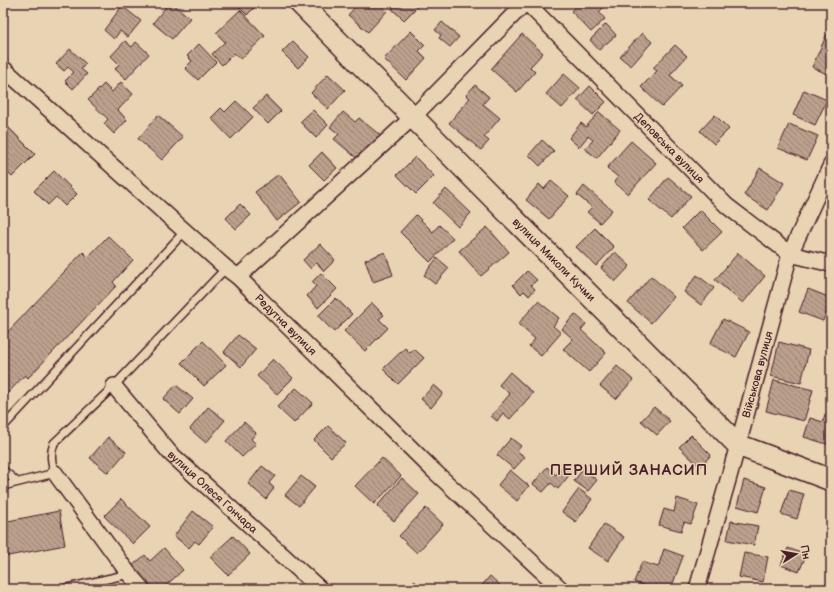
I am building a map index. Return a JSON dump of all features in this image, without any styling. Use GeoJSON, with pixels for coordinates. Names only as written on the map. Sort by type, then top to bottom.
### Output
{"type":"FeatureCollection","features":[{"type":"Feature","properties":{"kind":"street","name":"вулиця Миколи Кучми"},"geometry":{"type":"LineString","coordinates":[[300,3],[738,445],[831,480]]}},
{"type":"Feature","properties":{"kind":"street"},"geometry":{"type":"LineString","coordinates":[[238,277],[413,117],[526,3]]}},
{"type":"Feature","properties":{"kind":"street","name":"Деповська вулиця"},"geometry":{"type":"LineString","coordinates":[[526,3],[727,206],[790,254],[831,264]]}},
{"type":"Feature","properties":{"kind":"street","name":"Редутна вулиця"},"geometry":{"type":"LineString","coordinates":[[3,68],[226,268],[238,277],[434,471],[561,589]]}},
{"type":"Feature","properties":{"kind":"street","name":"Військова вулиця"},"geometry":{"type":"LineString","coordinates":[[697,589],[790,254],[831,165]]}},
{"type":"Feature","properties":{"kind":"street","name":"вулиця Олеся Гончара"},"geometry":{"type":"LineString","coordinates":[[114,386],[170,453],[320,589]]}},
{"type":"Feature","properties":{"kind":"street"},"geometry":{"type":"LineString","coordinates":[[55,473],[129,574],[142,589]]}},
{"type":"Feature","properties":{"kind":"lane"},"geometry":{"type":"LineString","coordinates":[[3,427],[185,231]]}},
{"type":"Feature","properties":{"kind":"lane"},"geometry":{"type":"LineString","coordinates":[[3,486],[55,473],[51,463],[51,452],[54,443],[114,386],[226,268]]}},
{"type":"Feature","properties":{"kind":"lane"},"geometry":{"type":"LineString","coordinates":[[3,470],[17,482]]}},
{"type":"Feature","properties":{"kind":"lane"},"geometry":{"type":"LineString","coordinates":[[62,589],[129,574]]}},
{"type":"Feature","properties":{"kind":"building"},"geometry":{"type":"Polygon","coordinates":[[[169,3],[172,3],[190,18],[172,39],[153,23],[169,3]]]}},
{"type":"Feature","properties":{"kind":"building"},"geometry":{"type":"Polygon","coordinates":[[[235,3],[259,3],[247,15],[235,3]]]}},
{"type":"Feature","properties":{"kind":"building"},"geometry":{"type":"Polygon","coordinates":[[[359,3],[378,3],[387,11],[368,32],[348,15],[359,3]]]}},
{"type":"Feature","properties":{"kind":"building"},"geometry":{"type":"Polygon","coordinates":[[[398,3],[414,3],[418,6],[404,20],[392,9],[398,3]]]}},
{"type":"Feature","properties":{"kind":"building"},"geometry":{"type":"Polygon","coordinates":[[[580,3],[608,3],[599,12],[605,19],[591,32],[571,11],[580,3]]]}},
{"type":"Feature","properties":{"kind":"building"},"geometry":{"type":"Polygon","coordinates":[[[122,6],[141,21],[128,37],[120,31],[114,39],[104,30],[122,6]]]}},
{"type":"Feature","properties":{"kind":"building"},"geometry":{"type":"Polygon","coordinates":[[[240,10],[265,36],[241,59],[234,53],[222,65],[212,54],[225,42],[216,33],[240,10]]]}},
{"type":"Feature","properties":{"kind":"building"},"geometry":{"type":"Polygon","coordinates":[[[442,22],[459,37],[450,47],[439,38],[441,35],[435,30],[442,22]]]}},
{"type":"Feature","properties":{"kind":"building"},"geometry":{"type":"Polygon","coordinates":[[[606,24],[616,35],[599,50],[590,40],[606,24]]]}},
{"type":"Feature","properties":{"kind":"building"},"geometry":{"type":"Polygon","coordinates":[[[411,31],[425,45],[419,51],[426,58],[406,80],[384,59],[411,31]]]}},
{"type":"Feature","properties":{"kind":"building"},"geometry":{"type":"Polygon","coordinates":[[[642,33],[652,42],[631,66],[620,57],[642,33]]]}},
{"type":"Feature","properties":{"kind":"building"},"geometry":{"type":"Polygon","coordinates":[[[522,34],[543,53],[530,67],[535,72],[517,92],[491,69],[522,34]]]}},
{"type":"Feature","properties":{"kind":"building"},"geometry":{"type":"Polygon","coordinates":[[[827,34],[831,36],[831,76],[812,67],[827,34]]]}},
{"type":"Feature","properties":{"kind":"building"},"geometry":{"type":"Polygon","coordinates":[[[125,41],[132,47],[136,42],[149,54],[126,79],[115,69],[119,64],[111,56],[125,41]]]}},
{"type":"Feature","properties":{"kind":"building"},"geometry":{"type":"Polygon","coordinates":[[[293,41],[309,57],[298,68],[282,52],[293,41]]]}},
{"type":"Feature","properties":{"kind":"building"},"geometry":{"type":"Polygon","coordinates":[[[199,44],[216,62],[198,80],[185,68],[192,61],[187,56],[199,44]]]}},
{"type":"Feature","properties":{"kind":"building"},"geometry":{"type":"Polygon","coordinates":[[[675,45],[687,56],[670,75],[682,86],[662,107],[641,87],[657,71],[653,68],[675,45]]]}},
{"type":"Feature","properties":{"kind":"building"},"geometry":{"type":"Polygon","coordinates":[[[70,49],[86,64],[81,69],[87,74],[73,89],[65,81],[74,72],[68,67],[64,71],[56,64],[70,49]]]}},
{"type":"Feature","properties":{"kind":"building"},"geometry":{"type":"Polygon","coordinates":[[[328,74],[345,90],[328,109],[311,93],[328,74]]]}},
{"type":"Feature","properties":{"kind":"building"},"geometry":{"type":"Polygon","coordinates":[[[564,74],[580,88],[562,108],[546,94],[564,74]]]}},
{"type":"Feature","properties":{"kind":"building"},"geometry":{"type":"Polygon","coordinates":[[[121,82],[133,94],[118,110],[127,120],[114,134],[104,124],[108,119],[88,100],[104,84],[112,92],[121,82]]]}},
{"type":"Feature","properties":{"kind":"building"},"geometry":{"type":"Polygon","coordinates":[[[475,85],[489,97],[483,104],[500,118],[484,137],[489,141],[481,150],[449,123],[470,98],[466,95],[475,85]]]}},
{"type":"Feature","properties":{"kind":"building"},"geometry":{"type":"Polygon","coordinates":[[[590,86],[606,102],[593,115],[577,100],[590,86]]]}},
{"type":"Feature","properties":{"kind":"building"},"geometry":{"type":"Polygon","coordinates":[[[804,90],[827,100],[815,125],[793,115],[804,90]]]}},
{"type":"Feature","properties":{"kind":"building"},"geometry":{"type":"Polygon","coordinates":[[[266,96],[281,111],[268,124],[253,108],[266,96]]]}},
{"type":"Feature","properties":{"kind":"building"},"geometry":{"type":"Polygon","coordinates":[[[236,101],[253,117],[231,139],[211,118],[221,108],[225,112],[236,101]]]}},
{"type":"Feature","properties":{"kind":"building"},"geometry":{"type":"Polygon","coordinates":[[[313,110],[328,125],[316,138],[300,122],[313,110]]]}},
{"type":"Feature","properties":{"kind":"building"},"geometry":{"type":"Polygon","coordinates":[[[343,112],[355,122],[359,118],[381,136],[360,161],[334,139],[339,134],[330,127],[343,112]]]}},
{"type":"Feature","properties":{"kind":"building"},"geometry":{"type":"Polygon","coordinates":[[[599,112],[620,130],[597,158],[585,149],[593,140],[588,136],[579,147],[569,138],[581,123],[586,127],[599,112]]]}},
{"type":"Feature","properties":{"kind":"building"},"geometry":{"type":"Polygon","coordinates":[[[158,115],[183,137],[162,160],[138,139],[158,115]]]}},
{"type":"Feature","properties":{"kind":"building"},"geometry":{"type":"Polygon","coordinates":[[[715,115],[729,129],[714,144],[700,131],[715,115]]]}},
{"type":"Feature","properties":{"kind":"building"},"geometry":{"type":"Polygon","coordinates":[[[3,122],[35,154],[12,177],[3,168],[3,122]]]}},
{"type":"Feature","properties":{"kind":"building"},"geometry":{"type":"Polygon","coordinates":[[[789,124],[818,136],[807,160],[778,148],[789,124]]]}},
{"type":"Feature","properties":{"kind":"building"},"geometry":{"type":"Polygon","coordinates":[[[542,140],[554,151],[540,166],[529,155],[542,140]]]}},
{"type":"Feature","properties":{"kind":"building"},"geometry":{"type":"Polygon","coordinates":[[[631,141],[656,163],[628,194],[614,182],[618,177],[607,168],[631,141]]]}},
{"type":"Feature","properties":{"kind":"building"},"geometry":{"type":"Polygon","coordinates":[[[322,152],[337,168],[324,180],[309,165],[322,152]]]}},
{"type":"Feature","properties":{"kind":"building"},"geometry":{"type":"Polygon","coordinates":[[[415,157],[434,176],[416,194],[397,175],[415,157]]]}},
{"type":"Feature","properties":{"kind":"building"},"geometry":{"type":"Polygon","coordinates":[[[760,168],[784,183],[768,210],[744,195],[760,168]]]}},
{"type":"Feature","properties":{"kind":"building"},"geometry":{"type":"Polygon","coordinates":[[[54,171],[77,194],[65,206],[56,197],[48,205],[34,191],[54,171]]]}},
{"type":"Feature","properties":{"kind":"building"},"geometry":{"type":"Polygon","coordinates":[[[279,174],[301,202],[277,221],[255,192],[279,174]]]}},
{"type":"Feature","properties":{"kind":"building"},"geometry":{"type":"Polygon","coordinates":[[[668,177],[691,196],[671,219],[649,200],[668,177]]]}},
{"type":"Feature","properties":{"kind":"building"},"geometry":{"type":"Polygon","coordinates":[[[551,181],[569,196],[549,219],[526,200],[539,184],[544,189],[551,181]]]}},
{"type":"Feature","properties":{"kind":"building"},"geometry":{"type":"Polygon","coordinates":[[[584,186],[612,210],[600,223],[587,212],[592,207],[577,195],[584,186]]]}},
{"type":"Feature","properties":{"kind":"building"},"geometry":{"type":"Polygon","coordinates":[[[446,189],[471,213],[458,227],[433,203],[446,189]]]}},
{"type":"Feature","properties":{"kind":"building"},"geometry":{"type":"Polygon","coordinates":[[[240,204],[251,215],[236,229],[226,218],[240,204]]]}},
{"type":"Feature","properties":{"kind":"building"},"geometry":{"type":"Polygon","coordinates":[[[700,210],[722,232],[703,250],[682,228],[700,210]]]}},
{"type":"Feature","properties":{"kind":"building"},"geometry":{"type":"Polygon","coordinates":[[[416,215],[433,232],[439,225],[453,238],[430,262],[400,232],[416,215]]]}},
{"type":"Feature","properties":{"kind":"building"},"geometry":{"type":"Polygon","coordinates":[[[487,227],[509,252],[481,276],[459,251],[487,227]]]}},
{"type":"Feature","properties":{"kind":"building"},"geometry":{"type":"Polygon","coordinates":[[[595,228],[614,247],[596,266],[576,247],[595,228]]]}},
{"type":"Feature","properties":{"kind":"building"},"geometry":{"type":"Polygon","coordinates":[[[108,236],[133,260],[113,282],[116,286],[28,378],[25,375],[4,397],[3,337],[83,252],[88,257],[108,236]]]}},
{"type":"Feature","properties":{"kind":"building"},"geometry":{"type":"Polygon","coordinates":[[[320,244],[335,260],[324,271],[317,263],[311,269],[303,260],[320,244]]]}},
{"type":"Feature","properties":{"kind":"building"},"geometry":{"type":"Polygon","coordinates":[[[385,252],[393,275],[373,282],[365,260],[385,252]]]}},
{"type":"Feature","properties":{"kind":"building"},"geometry":{"type":"Polygon","coordinates":[[[615,252],[630,266],[615,282],[601,268],[615,252]]]}},
{"type":"Feature","properties":{"kind":"building"},"geometry":{"type":"Polygon","coordinates":[[[738,253],[765,276],[743,303],[715,280],[738,253]]]}},
{"type":"Feature","properties":{"kind":"building"},"geometry":{"type":"Polygon","coordinates":[[[437,258],[449,268],[435,284],[424,275],[437,258]]]}},
{"type":"Feature","properties":{"kind":"building"},"geometry":{"type":"Polygon","coordinates":[[[527,271],[537,280],[531,285],[535,289],[529,296],[524,291],[521,294],[513,285],[527,271]]]}},
{"type":"Feature","properties":{"kind":"building"},"geometry":{"type":"Polygon","coordinates":[[[321,273],[337,289],[318,308],[307,296],[316,286],[312,282],[321,273]]]}},
{"type":"Feature","properties":{"kind":"building"},"geometry":{"type":"Polygon","coordinates":[[[697,275],[714,288],[701,305],[684,292],[697,275]]]}},
{"type":"Feature","properties":{"kind":"building"},"geometry":{"type":"Polygon","coordinates":[[[651,276],[674,297],[651,323],[628,303],[651,276]]]}},
{"type":"Feature","properties":{"kind":"building"},"geometry":{"type":"Polygon","coordinates":[[[808,289],[831,298],[823,321],[799,312],[808,289]]]}},
{"type":"Feature","properties":{"kind":"building"},"geometry":{"type":"Polygon","coordinates":[[[336,298],[352,314],[334,332],[318,316],[336,298]]]}},
{"type":"Feature","properties":{"kind":"building"},"geometry":{"type":"Polygon","coordinates":[[[538,301],[559,318],[553,326],[561,333],[541,356],[529,346],[535,339],[518,324],[538,301]]]}},
{"type":"Feature","properties":{"kind":"building"},"geometry":{"type":"Polygon","coordinates":[[[372,303],[384,315],[379,319],[388,328],[365,351],[344,331],[372,303]]]}},
{"type":"Feature","properties":{"kind":"building"},"geometry":{"type":"Polygon","coordinates":[[[575,314],[586,324],[581,330],[606,353],[589,372],[563,349],[573,339],[562,329],[575,314]]]}},
{"type":"Feature","properties":{"kind":"building"},"geometry":{"type":"Polygon","coordinates":[[[723,319],[749,332],[736,357],[710,344],[723,319]]]}},
{"type":"Feature","properties":{"kind":"building"},"geometry":{"type":"Polygon","coordinates":[[[238,335],[256,349],[241,367],[224,352],[238,335]]]}},
{"type":"Feature","properties":{"kind":"building"},"geometry":{"type":"Polygon","coordinates":[[[203,341],[226,365],[204,386],[181,363],[203,341]]]}},
{"type":"Feature","properties":{"kind":"building"},"geometry":{"type":"Polygon","coordinates":[[[779,342],[809,350],[801,383],[771,376],[779,342]]]}},
{"type":"Feature","properties":{"kind":"building"},"geometry":{"type":"Polygon","coordinates":[[[405,348],[410,353],[414,349],[424,358],[398,384],[383,369],[405,348]]]}},
{"type":"Feature","properties":{"kind":"building"},"geometry":{"type":"Polygon","coordinates":[[[273,359],[293,378],[277,394],[257,376],[273,359]]]}},
{"type":"Feature","properties":{"kind":"building"},"geometry":{"type":"Polygon","coordinates":[[[617,366],[633,380],[616,399],[600,386],[617,366]]]}},
{"type":"Feature","properties":{"kind":"building"},"geometry":{"type":"Polygon","coordinates":[[[510,372],[533,393],[510,419],[503,413],[497,421],[491,416],[510,394],[499,385],[510,372]]]}},
{"type":"Feature","properties":{"kind":"building"},"geometry":{"type":"Polygon","coordinates":[[[774,380],[813,390],[804,421],[766,411],[774,380]]]}},
{"type":"Feature","properties":{"kind":"building"},"geometry":{"type":"Polygon","coordinates":[[[176,385],[193,399],[180,414],[163,399],[176,385]]]}},
{"type":"Feature","properties":{"kind":"building"},"geometry":{"type":"Polygon","coordinates":[[[434,385],[443,393],[431,408],[421,399],[434,385]]]}},
{"type":"Feature","properties":{"kind":"building"},"geometry":{"type":"Polygon","coordinates":[[[296,388],[313,403],[294,423],[277,407],[296,388]]]}},
{"type":"Feature","properties":{"kind":"building"},"geometry":{"type":"Polygon","coordinates":[[[208,407],[225,420],[206,443],[190,429],[208,407]]]}},
{"type":"Feature","properties":{"kind":"building"},"geometry":{"type":"Polygon","coordinates":[[[654,407],[670,421],[657,435],[641,421],[654,407]]]}},
{"type":"Feature","properties":{"kind":"building"},"geometry":{"type":"Polygon","coordinates":[[[825,414],[831,416],[830,445],[804,437],[810,418],[823,422],[825,414]]]}},
{"type":"Feature","properties":{"kind":"building"},"geometry":{"type":"Polygon","coordinates":[[[244,422],[256,433],[251,439],[256,444],[242,457],[226,441],[244,422]]]}},
{"type":"Feature","properties":{"kind":"building"},"geometry":{"type":"Polygon","coordinates":[[[328,426],[346,443],[331,457],[314,440],[328,426]]]}},
{"type":"Feature","properties":{"kind":"building"},"geometry":{"type":"Polygon","coordinates":[[[691,435],[711,455],[700,467],[679,447],[691,435]]]}},
{"type":"Feature","properties":{"kind":"building"},"geometry":{"type":"Polygon","coordinates":[[[108,437],[126,452],[108,473],[90,458],[108,437]]]}},
{"type":"Feature","properties":{"kind":"building"},"geometry":{"type":"Polygon","coordinates":[[[511,438],[521,446],[517,451],[525,457],[514,469],[497,455],[511,438]]]}},
{"type":"Feature","properties":{"kind":"building"},"geometry":{"type":"Polygon","coordinates":[[[382,458],[401,476],[374,504],[355,486],[382,458]]]}},
{"type":"Feature","properties":{"kind":"building"},"geometry":{"type":"Polygon","coordinates":[[[262,466],[275,476],[269,483],[274,488],[266,499],[248,484],[262,466]]]}},
{"type":"Feature","properties":{"kind":"building"},"geometry":{"type":"Polygon","coordinates":[[[547,467],[556,475],[562,467],[571,473],[558,489],[551,483],[543,492],[533,484],[547,467]]]}},
{"type":"Feature","properties":{"kind":"building"},"geometry":{"type":"Polygon","coordinates":[[[583,469],[597,480],[588,491],[574,481],[583,469]]]}},
{"type":"Feature","properties":{"kind":"building"},"geometry":{"type":"Polygon","coordinates":[[[510,470],[529,486],[517,501],[498,485],[510,470]]]}},
{"type":"Feature","properties":{"kind":"building"},"geometry":{"type":"Polygon","coordinates":[[[301,476],[315,487],[299,506],[285,495],[301,476]]]}},
{"type":"Feature","properties":{"kind":"building"},"geometry":{"type":"Polygon","coordinates":[[[402,478],[419,494],[394,521],[377,506],[402,478]]]}},
{"type":"Feature","properties":{"kind":"building"},"geometry":{"type":"Polygon","coordinates":[[[744,480],[766,487],[758,512],[737,506],[744,480]]]}},
{"type":"Feature","properties":{"kind":"building"},"geometry":{"type":"Polygon","coordinates":[[[579,489],[592,499],[576,522],[562,512],[579,489]]]}},
{"type":"Feature","properties":{"kind":"building"},"geometry":{"type":"Polygon","coordinates":[[[789,490],[804,494],[797,519],[781,514],[789,490]]]}},
{"type":"Feature","properties":{"kind":"building"},"geometry":{"type":"Polygon","coordinates":[[[677,498],[698,505],[691,524],[684,522],[681,531],[659,525],[664,509],[674,512],[677,498]]]}},
{"type":"Feature","properties":{"kind":"building"},"geometry":{"type":"Polygon","coordinates":[[[121,499],[150,527],[133,544],[104,516],[121,499]]]}},
{"type":"Feature","properties":{"kind":"building"},"geometry":{"type":"Polygon","coordinates":[[[426,508],[443,524],[417,553],[399,536],[426,508]]]}},
{"type":"Feature","properties":{"kind":"building"},"geometry":{"type":"Polygon","coordinates":[[[59,511],[65,545],[3,557],[3,522],[59,511]]]}},
{"type":"Feature","properties":{"kind":"building"},"geometry":{"type":"Polygon","coordinates":[[[193,511],[213,527],[199,544],[195,541],[189,548],[174,536],[193,511]]]}},
{"type":"Feature","properties":{"kind":"building"},"geometry":{"type":"Polygon","coordinates":[[[731,521],[758,526],[754,545],[727,540],[731,521]]]}},
{"type":"Feature","properties":{"kind":"building"},"geometry":{"type":"Polygon","coordinates":[[[604,524],[624,537],[608,561],[588,548],[604,524]]]}},
{"type":"Feature","properties":{"kind":"building"},"geometry":{"type":"Polygon","coordinates":[[[233,536],[250,554],[228,575],[210,557],[233,536]]]}},
{"type":"Feature","properties":{"kind":"building"},"geometry":{"type":"Polygon","coordinates":[[[164,548],[183,570],[162,589],[153,589],[132,566],[145,555],[150,561],[164,548]]]}},
{"type":"Feature","properties":{"kind":"building"},"geometry":{"type":"Polygon","coordinates":[[[788,548],[806,555],[799,572],[781,565],[788,548]]]}},
{"type":"Feature","properties":{"kind":"building"},"geometry":{"type":"Polygon","coordinates":[[[664,549],[683,556],[671,589],[653,589],[634,582],[642,562],[658,567],[664,549]]]}},
{"type":"Feature","properties":{"kind":"building"},"geometry":{"type":"Polygon","coordinates":[[[744,553],[768,557],[763,582],[739,577],[744,553]]]}},
{"type":"Feature","properties":{"kind":"building"},"geometry":{"type":"Polygon","coordinates":[[[490,576],[504,589],[479,589],[490,576]]]}},
{"type":"Feature","properties":{"kind":"building"},"geometry":{"type":"Polygon","coordinates":[[[414,581],[424,589],[409,589],[414,581]]]}},
{"type":"Feature","properties":{"kind":"district","name":"ПЕРШИЙ ЗАНАСИП"},"geometry":{"type":"Point","coordinates":[629,470]}}]}
